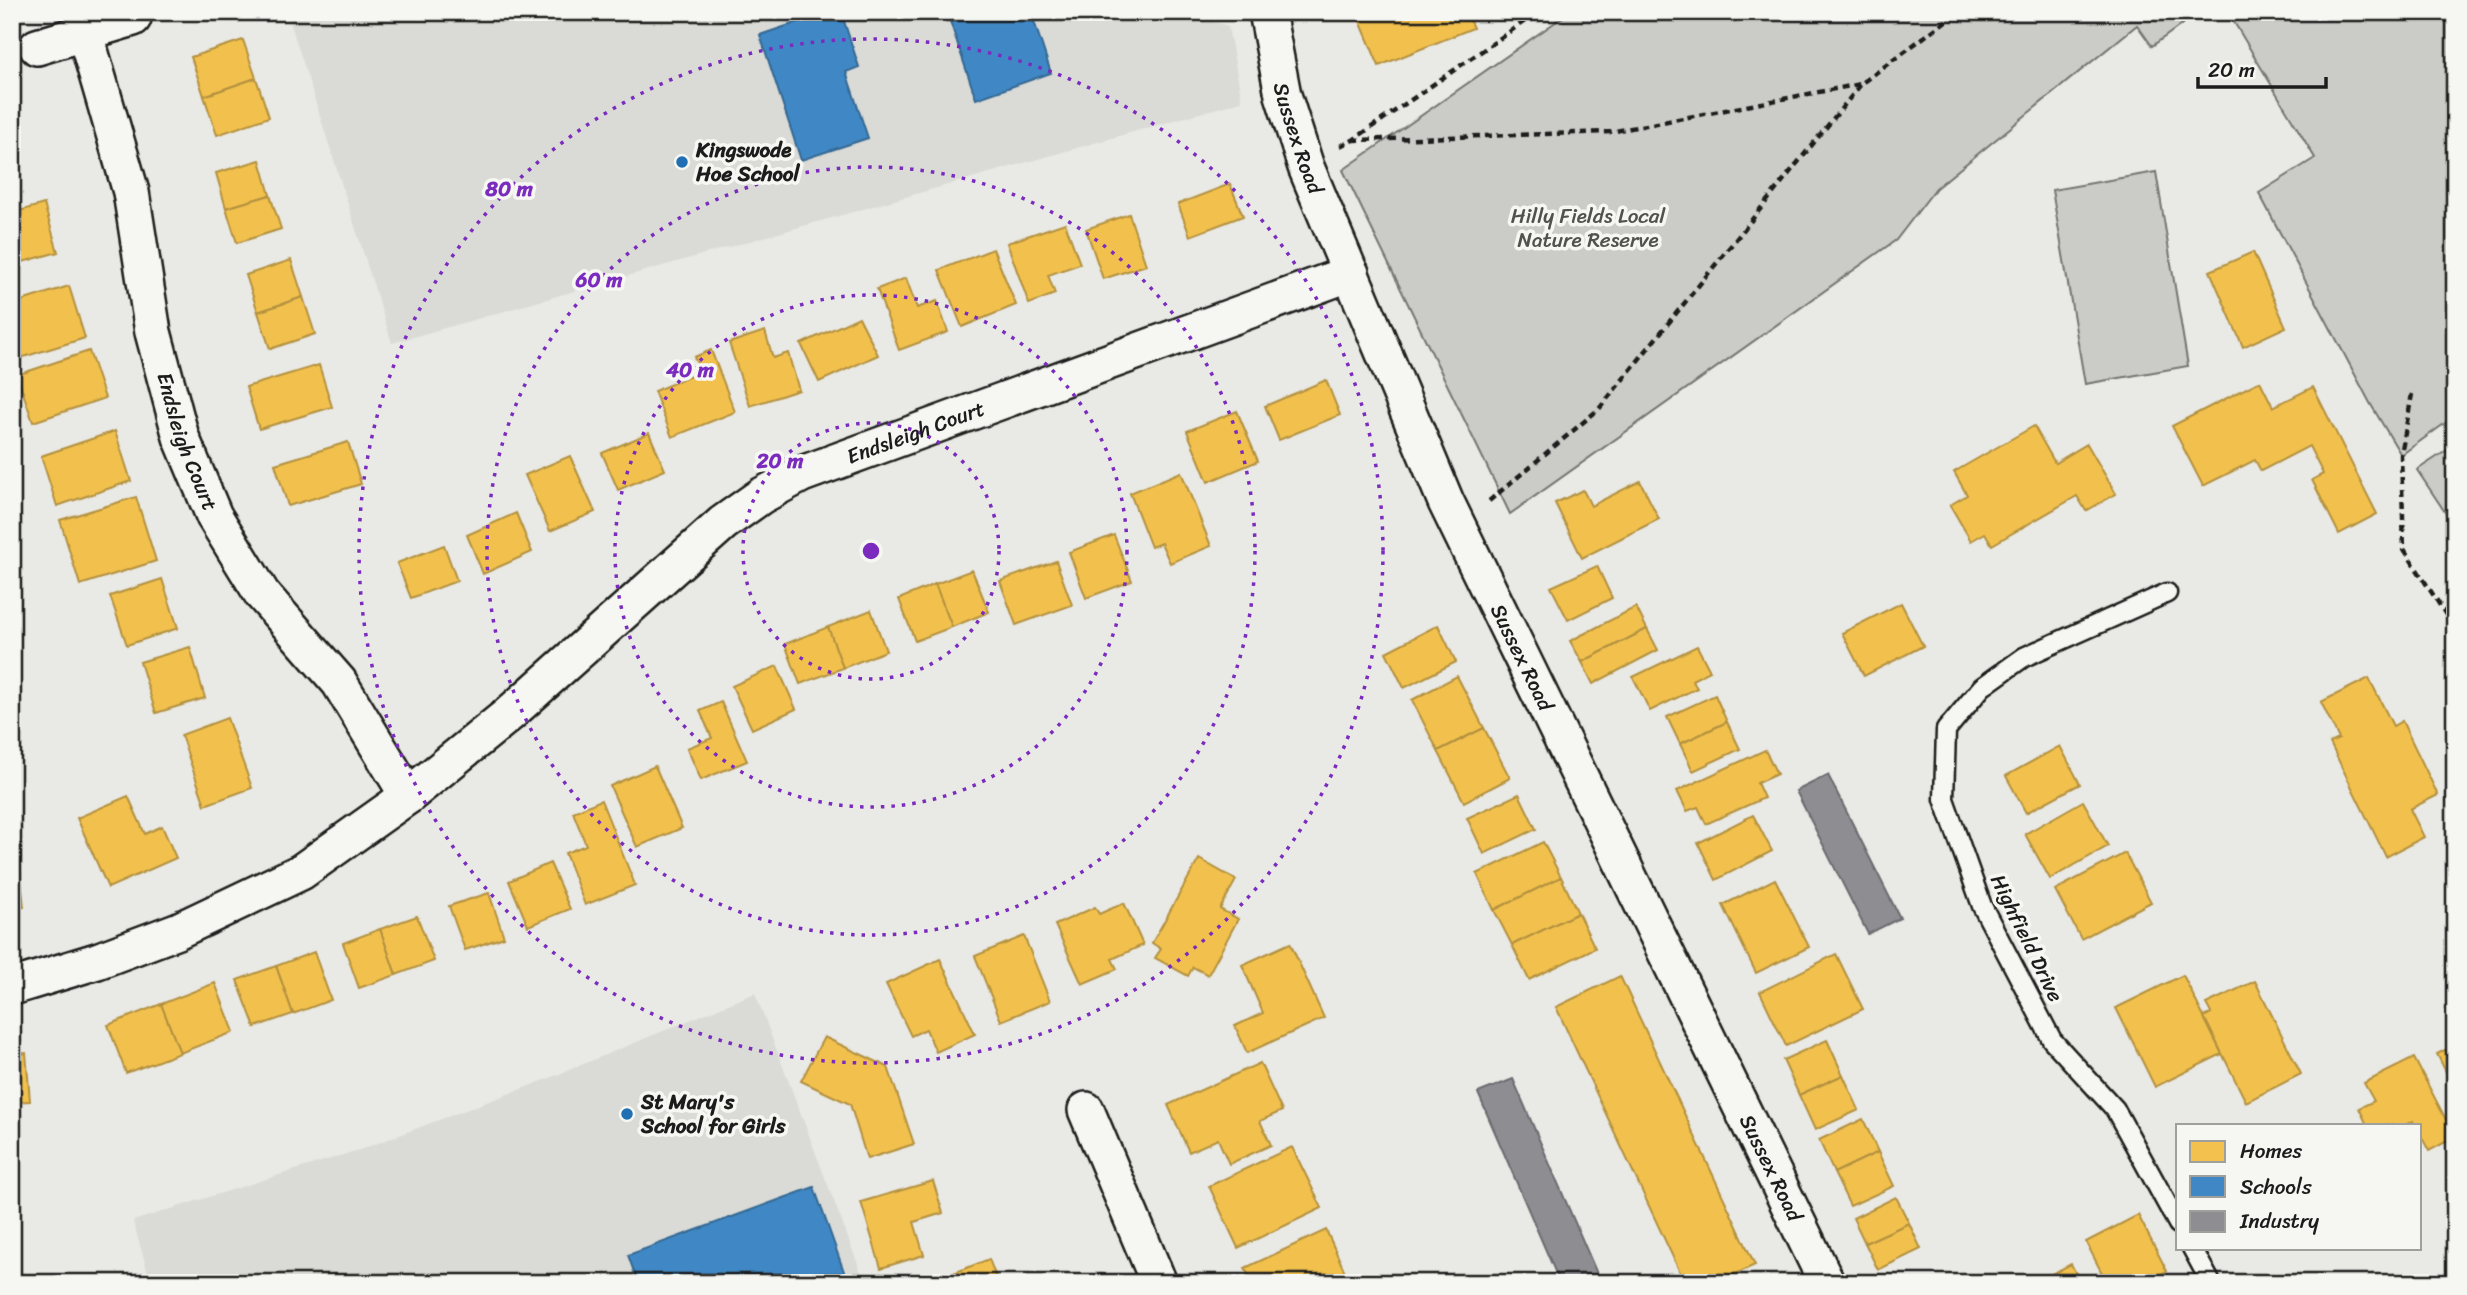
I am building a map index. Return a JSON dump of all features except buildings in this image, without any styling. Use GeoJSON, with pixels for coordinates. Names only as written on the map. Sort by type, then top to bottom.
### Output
{"type":"FeatureCollection","features":[{"type":"Feature","properties":{"kind":"street","name":"Sussex Road"},"geometry":{"type":"LineString","coordinates":[[1267,12],[1283,94],[1306,167],[1458,526],[1827,1283]]}},
{"type":"Feature","properties":{"kind":"street"},"geometry":{"type":"LineString","coordinates":[[37,47],[132,18]]}},
{"type":"Feature","properties":{"kind":"street","name":"Endsleigh Court"},"geometry":{"type":"LineString","coordinates":[[85,33],[131,192],[153,332],[181,437],[214,516],[262,594],[339,682],[408,796]]}},
{"type":"Feature","properties":{"kind":"street","name":"Endsleigh Court"},"geometry":{"type":"LineString","coordinates":[[12,987],[97,961],[177,931],[301,872],[408,796],[508,715],[723,523],[761,496],[802,474],[1351,273]]}},
{"type":"Feature","properties":{"kind":"street"},"geometry":{"type":"LineString","coordinates":[[1086,1110],[1159,1283]]}},
{"type":"Feature","properties":{"kind":"lane","name":"Highfield Drive"},"geometry":{"type":"LineString","coordinates":[[2167,593],[2024,657],[1982,687],[1946,730],[1944,799],[1982,906],[2052,1040],[2115,1109],[2176,1220]]}},
{"type":"Feature","properties":{"kind":"lane"},"geometry":{"type":"LineString","coordinates":[[2193,1250],[2211,1283]]}},
{"type":"Feature","properties":{"kind":"path"},"geometry":{"type":"LineString","coordinates":[[1353,141],[1538,12]]}},
{"type":"Feature","properties":{"kind":"path"},"geometry":{"type":"LineString","coordinates":[[1458,526],[1599,409],[1862,83],[1958,12]]}},
{"type":"Feature","properties":{"kind":"path"},"geometry":{"type":"LineString","coordinates":[[1306,167],[1340,145],[1353,141],[1610,132],[1862,83]]}},
{"type":"Feature","properties":{"kind":"path"},"geometry":{"type":"LineString","coordinates":[[2412,394],[2401,455],[2404,549],[2455,629]]}},
{"type":"Feature","properties":{"kind":"shaded area","name":"Kingswode Hoe School"},"geometry":{"type":"Polygon","coordinates":[[[287,12],[1212,12],[1214,22],[1228,26],[1242,101],[392,343],[287,12]]]}},
{"type":"Feature","properties":{"kind":"shaded area","name":"St Mary's School for Girls"},"geometry":{"type":"Polygon","coordinates":[[[755,993],[865,1283],[151,1283],[133,1221],[362,1149],[545,1080],[755,993]]]}},
{"type":"Feature","properties":{"kind":"green space","name":"Hilly Fields Local Nature Reserve"},"geometry":{"type":"Polygon","coordinates":[[[1570,12],[2199,12],[2152,46],[2137,25],[1936,188],[1896,240],[1510,514],[1343,170],[1570,12]]]}},
{"type":"Feature","properties":{"kind":"green space"},"geometry":{"type":"Polygon","coordinates":[[[2228,12],[2455,12],[2455,416],[2401,455],[2370,403],[2259,193],[2315,158],[2228,12]]]}},
{"type":"Feature","properties":{"kind":"green space"},"geometry":{"type":"Polygon","coordinates":[[[2156,172],[2188,366],[2085,384],[2052,190],[2156,172]]]}},
{"type":"Feature","properties":{"kind":"green space"},"geometry":{"type":"Polygon","coordinates":[[[2455,445],[2455,527],[2417,470],[2455,445]]]}},
{"type":"Feature","properties":{"kind":"place","name":"Kingswode Hoe School"},"geometry":{"type":"Point","coordinates":[682,162]}},
{"type":"Feature","properties":{"kind":"place","name":"St Mary's School for Girls"},"geometry":{"type":"Point","coordinates":[627,1114]}}]}
